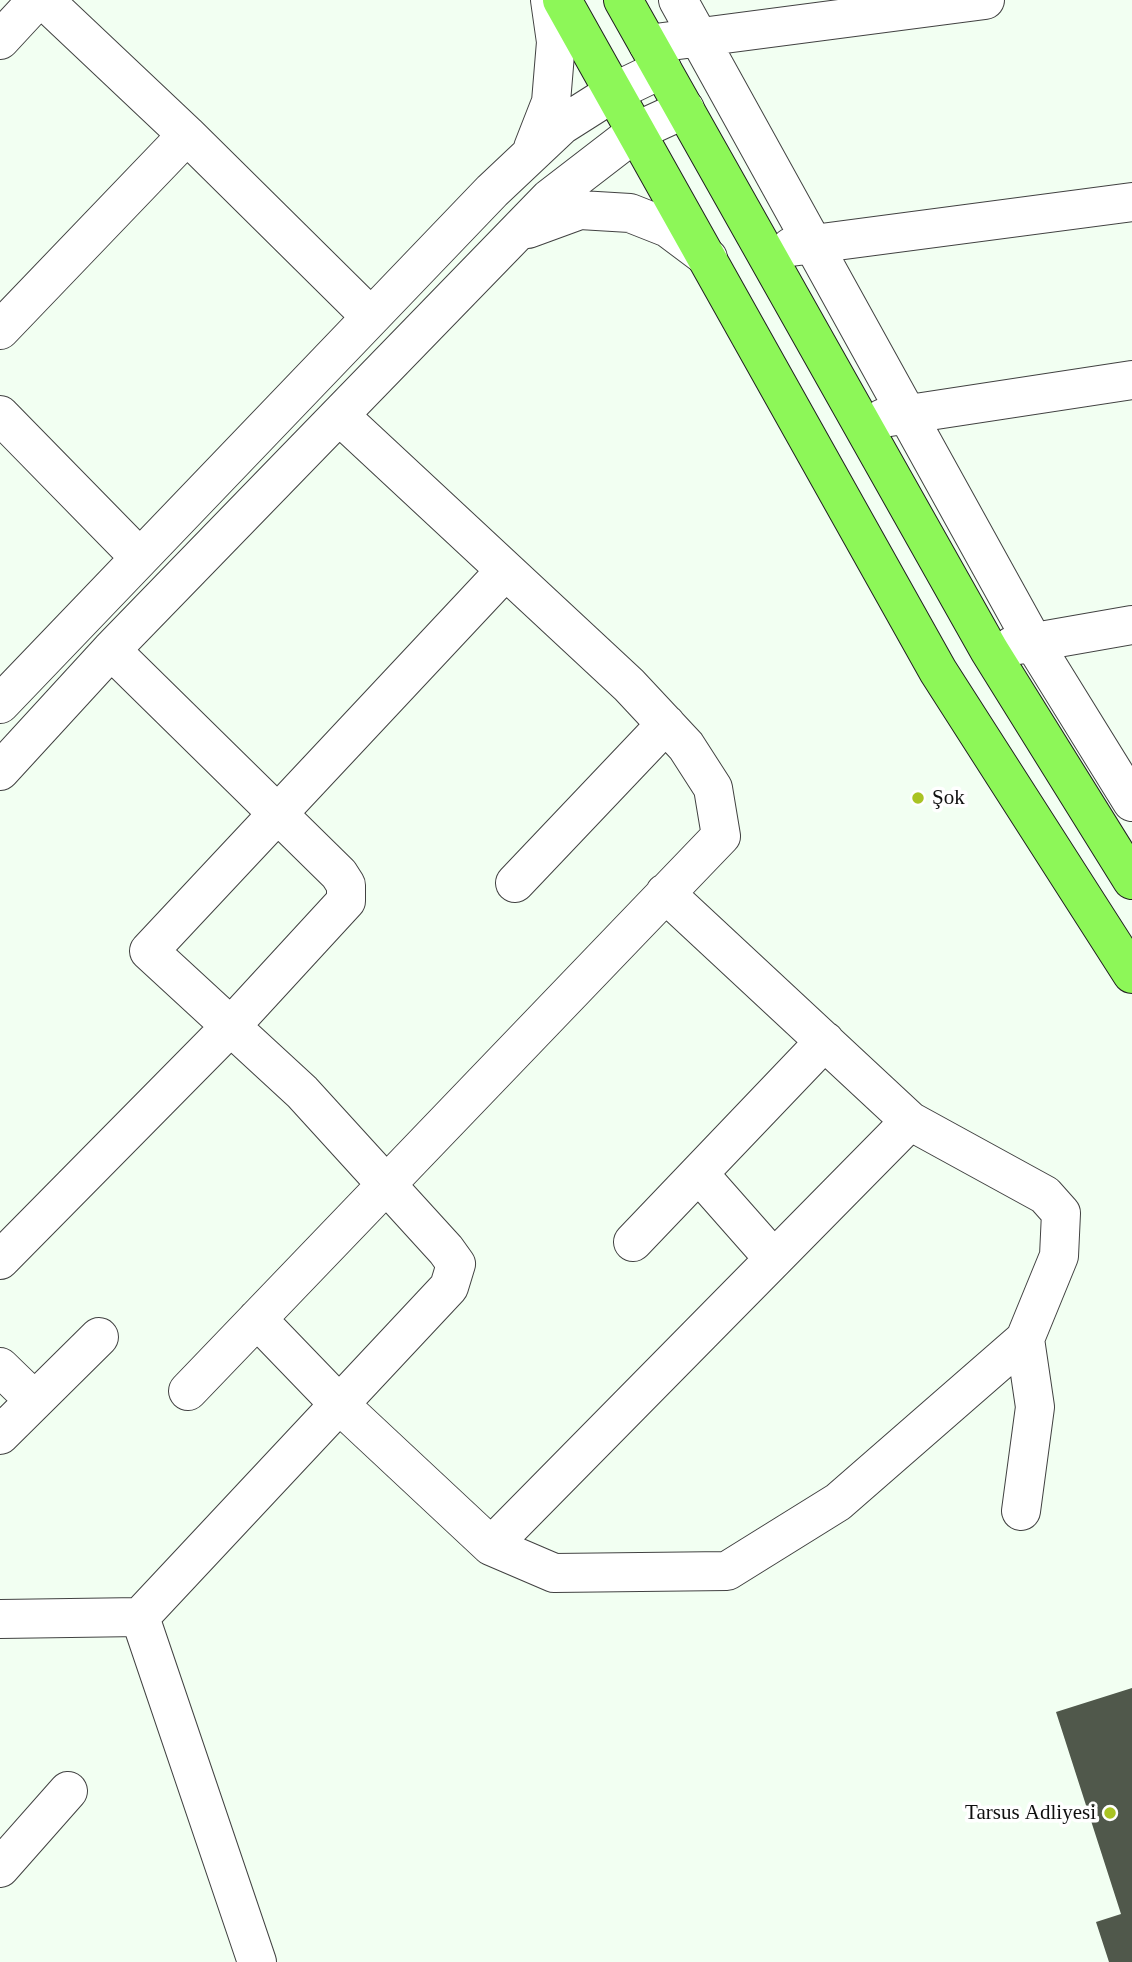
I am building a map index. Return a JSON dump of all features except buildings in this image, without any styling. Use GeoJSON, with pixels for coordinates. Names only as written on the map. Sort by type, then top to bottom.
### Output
{"type":"FeatureCollection","features":[{"type":"Feature","properties":{"kind":"highway"},"geometry":{"type":"LineString","coordinates":[[562,0],[938,671],[1132,974]]}},
{"type":"Feature","properties":{"kind":"highway"},"geometry":{"type":"LineString","coordinates":[[623,0],[989,650],[1132,880]]}},
{"type":"Feature","properties":{"kind":"street"},"geometry":{"type":"LineString","coordinates":[[0,40],[37,0]]}},
{"type":"Feature","properties":{"kind":"street"},"geometry":{"type":"LineString","coordinates":[[44,0],[187,135],[371,317]]}},
{"type":"Feature","properties":{"kind":"street"},"geometry":{"type":"LineString","coordinates":[[530,155],[551,102],[556,41],[550,0]]}},
{"type":"Feature","properties":{"kind":"street"},"geometry":{"type":"LineString","coordinates":[[678,0],[1033,642],[1132,802]]}},
{"type":"Feature","properties":{"kind":"street"},"geometry":{"type":"LineString","coordinates":[[0,704],[530,155],[562,125],[614,92],[655,56],[699,37],[985,0]]}},
{"type":"Feature","properties":{"kind":"street"},"geometry":{"type":"LineString","coordinates":[[0,771],[111,650],[341,417],[550,198],[637,131],[685,109]]}},
{"type":"Feature","properties":{"kind":"street"},"geometry":{"type":"LineString","coordinates":[[0,330],[187,135]]}},
{"type":"Feature","properties":{"kind":"street"},"geometry":{"type":"LineString","coordinates":[[764,250],[1132,202]]}},
{"type":"Feature","properties":{"kind":"street"},"geometry":{"type":"LineString","coordinates":[[516,233],[580,210],[629,213],[668,228],[708,258]]}},
{"type":"Feature","properties":{"kind":"street"},"geometry":{"type":"LineString","coordinates":[[860,421],[1132,380]]}},
{"type":"Feature","properties":{"kind":"street"},"geometry":{"type":"LineString","coordinates":[[0,415],[140,558]]}},
{"type":"Feature","properties":{"kind":"street"},"geometry":{"type":"LineString","coordinates":[[188,1391],[721,836],[713,788],[686,746],[629,685],[341,417]]}},
{"type":"Feature","properties":{"kind":"street"},"geometry":{"type":"LineString","coordinates":[[0,1619],[140,1617],[449,1287],[456,1264],[387,1185],[302,1092],[149,951],[505,571]]}},
{"type":"Feature","properties":{"kind":"street"},"geometry":{"type":"LineString","coordinates":[[989,650],[1132,625]]}},
{"type":"Feature","properties":{"kind":"street"},"geometry":{"type":"LineString","coordinates":[[0,1260],[230,1026],[346,901],[346,885],[339,874],[111,650]]}},
{"type":"Feature","properties":{"kind":"street"},"geometry":{"type":"LineString","coordinates":[[516,883],[666,724]]}},
{"type":"Feature","properties":{"kind":"street"},"geometry":{"type":"LineString","coordinates":[[257,1320],[339,1405],[491,1546],[554,1573],[727,1572],[838,1502],[1025,1339],[1059,1256],[1061,1213],[1045,1195],[911,1121],[666,893]]}},
{"type":"Feature","properties":{"kind":"street"},"geometry":{"type":"LineString","coordinates":[[633,1242],[825,1041]]}},
{"type":"Feature","properties":{"kind":"street"},"geometry":{"type":"LineString","coordinates":[[491,1546],[911,1121]]}},
{"type":"Feature","properties":{"kind":"street"},"geometry":{"type":"LineString","coordinates":[[699,1174],[774,1259]]}},
{"type":"Feature","properties":{"kind":"street"},"geometry":{"type":"LineString","coordinates":[[0,1435],[99,1337]]}},
{"type":"Feature","properties":{"kind":"street"},"geometry":{"type":"LineString","coordinates":[[1021,1511],[1035,1407],[1025,1339]]}},
{"type":"Feature","properties":{"kind":"street"},"geometry":{"type":"LineString","coordinates":[[0,1367],[34,1400]]}},
{"type":"Feature","properties":{"kind":"street"},"geometry":{"type":"LineString","coordinates":[[140,1617],[257,1962]]}},
{"type":"Feature","properties":{"kind":"street"},"geometry":{"type":"LineString","coordinates":[[0,1868],[68,1791]]}},
{"type":"Feature","properties":{"kind":"place","name":"Şok"},"geometry":{"type":"Point","coordinates":[918,798]}},
{"type":"Feature","properties":{"kind":"place","name":"Tarsus Adliyesi"},"geometry":{"type":"Point","coordinates":[1110,1813]}}]}
